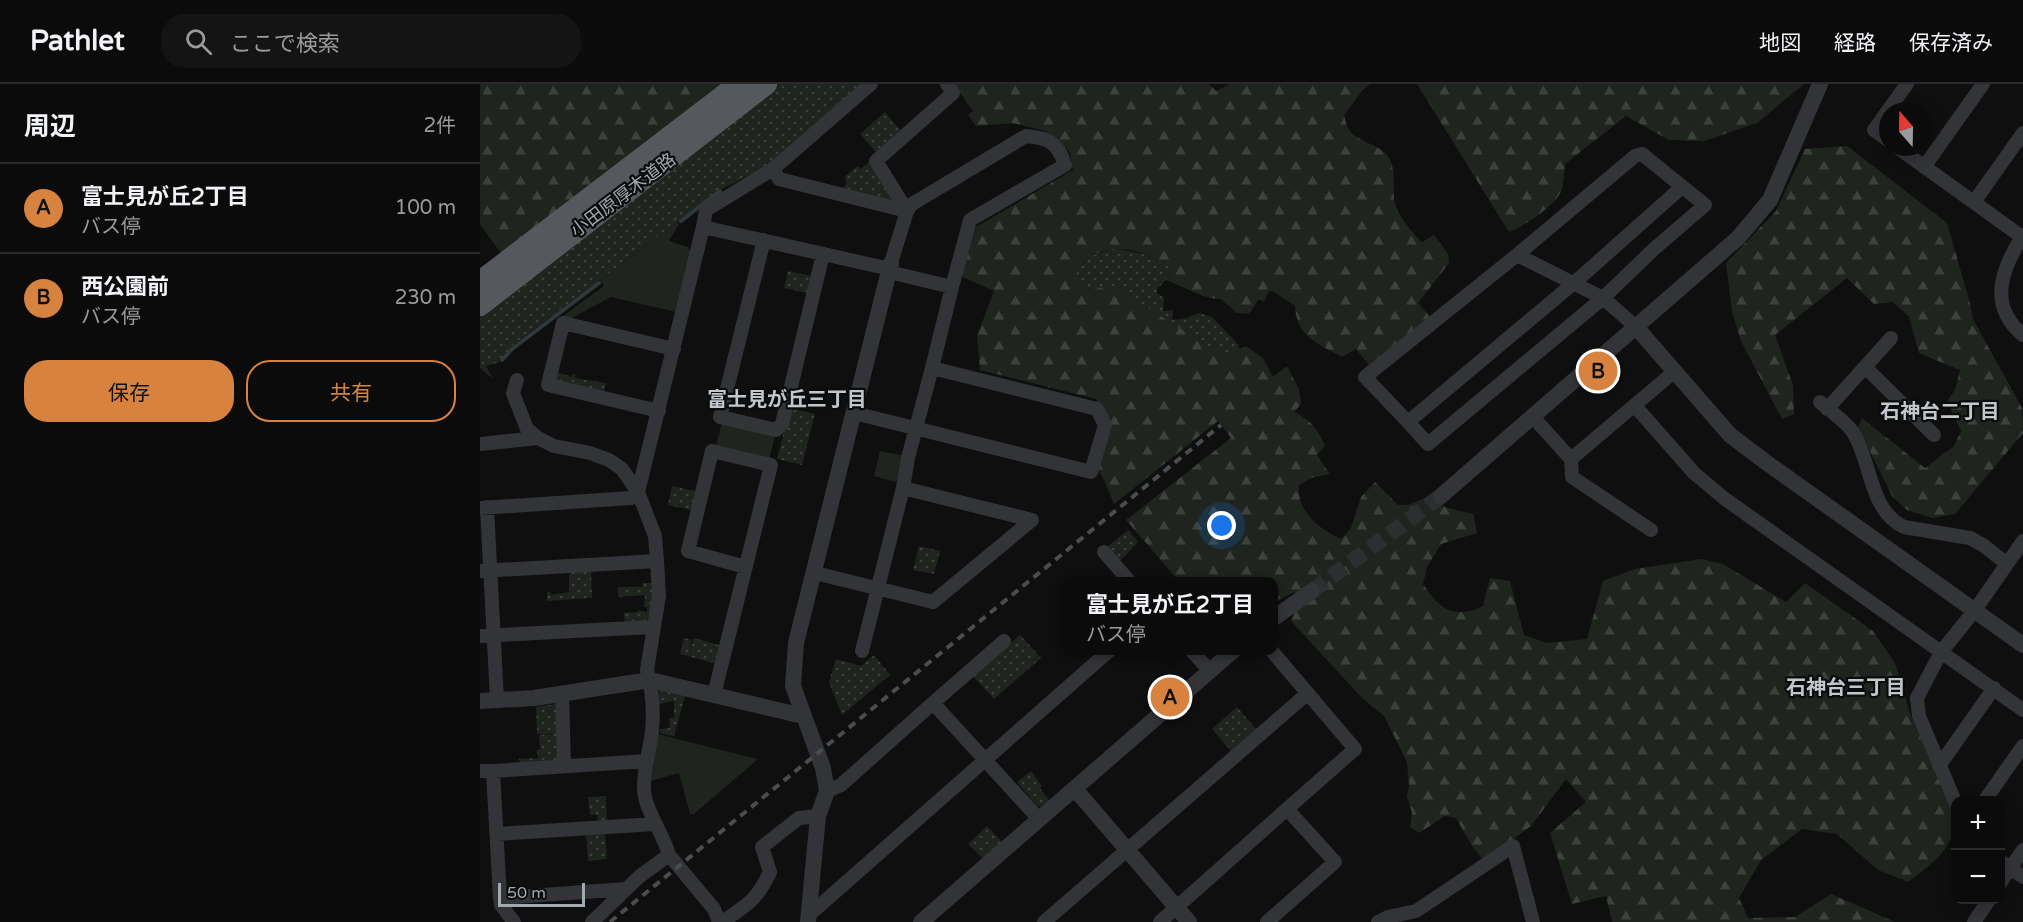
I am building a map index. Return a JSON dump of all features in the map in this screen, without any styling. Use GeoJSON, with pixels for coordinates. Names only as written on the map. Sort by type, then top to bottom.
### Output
{"type":"FeatureCollection","features":[{"type":"Feature","properties":{"kind":"highway","name":"小田原厚木道路"},"geometry":{"type":"LineString","coordinates":[[480,282],[739,84]]}},
{"type":"Feature","properties":{"kind":"highway","name":"小田原厚木道路"},"geometry":{"type":"LineString","coordinates":[[480,305],[766,84]]}},
{"type":"Feature","properties":{"kind":"street"},"geometry":{"type":"LineString","coordinates":[[803,716],[650,680],[562,694],[488,700],[495,635],[486,571],[483,507],[631,498],[638,492],[706,210],[773,169],[871,84]]}},
{"type":"Feature","properties":{"kind":"street"},"geometry":{"type":"LineString","coordinates":[[907,211],[876,161],[953,93],[947,84]]}},
{"type":"Feature","properties":{"kind":"street"},"geometry":{"type":"LineString","coordinates":[[1441,496],[1738,238],[1770,200],[1820,84]]}},
{"type":"Feature","properties":{"kind":"street"},"geometry":{"type":"LineString","coordinates":[[1894,102],[1907,84]]}},
{"type":"Feature","properties":{"kind":"street"},"geometry":{"type":"LineString","coordinates":[[1924,167],[1983,84]]}},
{"type":"Feature","properties":{"kind":"street"},"geometry":{"type":"LineString","coordinates":[[1974,202],[2023,133]]}},
{"type":"Feature","properties":{"kind":"street"},"geometry":{"type":"LineString","coordinates":[[808,918],[819,816],[826,790],[823,768],[793,686],[796,643],[890,268],[907,211],[912,204],[1026,136],[1045,138],[1061,152],[1065,165],[970,220],[905,469],[903,488],[862,651]]}},
{"type":"Feature","properties":{"kind":"street"},"geometry":{"type":"LineString","coordinates":[[1642,154],[1705,205],[1654,249],[1603,298],[1428,444],[1365,377],[1517,255],[1635,156],[1642,154]]}},
{"type":"Feature","properties":{"kind":"street"},"geometry":{"type":"LineString","coordinates":[[1909,156],[2022,236],[2008,258],[2000,298],[2005,314],[2013,327],[2023,335]]}},
{"type":"Feature","properties":{"kind":"street"},"geometry":{"type":"LineString","coordinates":[[773,169],[779,179],[907,211]]}},
{"type":"Feature","properties":{"kind":"street"},"geometry":{"type":"LineString","coordinates":[[1408,422],[1574,283],[1682,187]]}},
{"type":"Feature","properties":{"kind":"street"},"geometry":{"type":"LineString","coordinates":[[703,227],[890,268],[952,287]]}},
{"type":"Feature","properties":{"kind":"street"},"geometry":{"type":"LineString","coordinates":[[764,240],[720,417],[776,430],[782,424],[823,254]]}},
{"type":"Feature","properties":{"kind":"street"},"geometry":{"type":"LineString","coordinates":[[1517,255],[1603,298],[1636,327],[1730,435],[2023,645]]}},
{"type":"Feature","properties":{"kind":"street"},"geometry":{"type":"LineString","coordinates":[[659,411],[548,385],[563,323],[674,349]]}},
{"type":"Feature","properties":{"kind":"street"},"geometry":{"type":"LineString","coordinates":[[1891,338],[1865,367],[1824,406],[1854,433],[1877,495],[1895,523],[1904,527],[1970,538],[2007,564]]}},
{"type":"Feature","properties":{"kind":"street"},"geometry":{"type":"LineString","coordinates":[[1865,367],[1934,435]]}},
{"type":"Feature","properties":{"kind":"street"},"geometry":{"type":"LineString","coordinates":[[854,413],[1091,472],[1105,425],[1097,409],[932,368]]}},
{"type":"Feature","properties":{"kind":"street"},"geometry":{"type":"LineString","coordinates":[[1571,459],[1675,371]]}},
{"type":"Feature","properties":{"kind":"street"},"geometry":{"type":"LineString","coordinates":[[517,380],[513,393],[527,429],[554,446],[590,453],[609,460],[622,469],[638,492],[655,536],[659,596],[648,670],[653,728],[644,793],[669,855],[714,909],[720,922],[753,901],[762,889],[770,872],[762,847],[800,818],[819,816]]}},
{"type":"Feature","properties":{"kind":"street"},"geometry":{"type":"LineString","coordinates":[[1635,406],[1695,473],[1725,499],[2023,710]]}},
{"type":"Feature","properties":{"kind":"street"},"geometry":{"type":"LineString","coordinates":[[1532,416],[1571,459],[1572,477],[1651,530]]}},
{"type":"Feature","properties":{"kind":"street"},"geometry":{"type":"LineString","coordinates":[[480,444],[538,438]]}},
{"type":"Feature","properties":{"kind":"street"},"geometry":{"type":"LineString","coordinates":[[714,695],[771,465],[712,451],[688,551],[745,567]]}},
{"type":"Feature","properties":{"kind":"street"},"geometry":{"type":"LineString","coordinates":[[815,573],[933,602],[1032,520],[903,488]]}},
{"type":"Feature","properties":{"kind":"street"},"geometry":{"type":"LineString","coordinates":[[1952,796],[1919,716],[1917,698],[1941,652],[1975,610],[2023,541]]}},
{"type":"Feature","properties":{"kind":"street"},"geometry":{"type":"LineString","coordinates":[[1104,552],[1126,577]]}},
{"type":"Feature","properties":{"kind":"street"},"geometry":{"type":"LineString","coordinates":[[486,571],[657,561]]}},
{"type":"Feature","properties":{"kind":"street"},"geometry":{"type":"LineString","coordinates":[[1278,615],[1312,591]]}},
{"type":"Feature","properties":{"kind":"street"},"geometry":{"type":"LineString","coordinates":[[480,636],[653,627]]}},
{"type":"Feature","properties":{"kind":"street"},"geometry":{"type":"LineString","coordinates":[[826,790],[842,785],[1004,641]]}},
{"type":"Feature","properties":{"kind":"street"},"geometry":{"type":"LineString","coordinates":[[808,918],[1105,655]]}},
{"type":"Feature","properties":{"kind":"street"},"geometry":{"type":"LineString","coordinates":[[1195,655],[1210,671]]}},
{"type":"Feature","properties":{"kind":"street"},"geometry":{"type":"LineString","coordinates":[[921,922],[1229,655]]}},
{"type":"Feature","properties":{"kind":"street"},"geometry":{"type":"LineString","coordinates":[[1160,922],[1355,749],[1275,655]]}},
{"type":"Feature","properties":{"kind":"street"},"geometry":{"type":"LineString","coordinates":[[1939,766],[1994,688]]}},
{"type":"Feature","properties":{"kind":"street"},"geometry":{"type":"LineString","coordinates":[[1044,922],[1308,693]]}},
{"type":"Feature","properties":{"kind":"street"},"geometry":{"type":"LineString","coordinates":[[562,694],[564,765]]}},
{"type":"Feature","properties":{"kind":"street"},"geometry":{"type":"LineString","coordinates":[[933,703],[1039,819]]}},
{"type":"Feature","properties":{"kind":"street"},"geometry":{"type":"LineString","coordinates":[[1988,796],[2023,746]]}},
{"type":"Feature","properties":{"kind":"street"},"geometry":{"type":"LineString","coordinates":[[514,922],[501,904],[497,834],[487,771],[647,761]]}},
{"type":"Feature","properties":{"kind":"street"},"geometry":{"type":"LineString","coordinates":[[1075,789],[1189,922]]}},
{"type":"Feature","properties":{"kind":"street"},"geometry":{"type":"LineString","coordinates":[[1268,922],[1335,862],[1287,808]]}},
{"type":"Feature","properties":{"kind":"street"},"geometry":{"type":"LineString","coordinates":[[497,834],[655,824]]}},
{"type":"Feature","properties":{"kind":"street"},"geometry":{"type":"LineString","coordinates":[[1379,922],[1388,917],[1416,911],[1513,846],[1533,922]]}},
{"type":"Feature","properties":{"kind":"street"},"geometry":{"type":"LineString","coordinates":[[2023,850],[2006,865],[2023,877]]}},
{"type":"Feature","properties":{"kind":"street"},"geometry":{"type":"LineString","coordinates":[[592,922],[640,876],[669,855]]}},
{"type":"Feature","properties":{"kind":"street"},"geometry":{"type":"LineString","coordinates":[[500,898],[626,889]]}},
{"type":"Feature","properties":{"kind":"street"},"geometry":{"type":"LineString","coordinates":[[1974,922],[1986,904]]}},
{"type":"Feature","properties":{"kind":"green space"},"geometry":{"type":"Polygon","coordinates":[[[480,84],[726,84],[503,256],[480,224],[480,84]]]}},
{"type":"Feature","properties":{"kind":"green space"},"geometry":{"type":"Polygon","coordinates":[[[772,84],[861,84],[767,166],[720,190],[513,345],[500,362],[486,366],[493,379],[480,368],[480,315],[772,84]]]}},
{"type":"Feature","properties":{"kind":"green space"},"geometry":{"type":"Polygon","coordinates":[[[954,84],[1209,84],[1216,91],[1230,84],[1370,84],[1344,115],[1347,126],[1357,137],[1380,149],[1389,158],[1393,173],[1395,204],[1401,216],[1422,242],[1434,235],[1448,254],[1449,263],[1418,303],[1430,317],[1369,365],[1356,349],[1342,357],[1310,338],[1299,325],[1295,306],[1274,292],[1269,291],[1264,302],[1259,299],[1249,314],[1237,313],[1221,299],[1200,295],[1166,280],[1172,269],[1154,258],[1134,251],[1112,250],[1092,256],[1078,269],[1081,284],[1092,290],[1111,285],[1228,358],[1236,350],[1246,346],[1263,358],[1273,377],[1287,366],[1299,389],[1301,404],[1294,412],[1305,418],[1320,435],[1325,446],[1317,455],[1330,474],[1311,478],[1299,485],[1301,503],[1317,524],[1333,535],[1341,539],[1351,528],[1361,497],[1375,482],[1398,505],[1408,505],[1425,498],[1448,508],[1473,514],[1477,533],[1441,544],[1427,567],[1423,584],[1435,600],[1448,610],[1464,612],[1483,606],[1490,578],[1510,581],[1524,635],[1547,643],[1587,639],[1603,581],[1635,569],[1701,559],[1723,564],[1786,602],[1805,583],[1873,631],[1895,663],[1910,714],[1951,806],[1951,837],[1947,846],[1934,861],[1908,882],[1878,870],[1837,834],[1802,829],[1761,860],[1739,898],[1748,918],[1795,917],[1831,894],[1895,922],[1612,922],[1606,896],[1572,904],[1550,833],[1586,802],[1566,779],[1531,826],[1484,861],[1472,846],[1456,818],[1445,816],[1419,833],[1410,827],[1412,813],[1407,796],[1409,785],[1407,762],[1384,716],[1362,698],[1291,621],[1304,602],[1294,592],[1278,600],[1278,577],[1176,577],[1126,520],[1231,438],[1218,421],[1114,504],[1097,467],[1112,427],[1096,399],[980,370],[977,336],[994,291],[961,276],[976,227],[1073,170],[1069,151],[1045,131],[1013,123],[976,126],[968,115],[973,111],[954,84]]]}},
{"type":"Feature","properties":{"kind":"green space"},"geometry":{"type":"Polygon","coordinates":[[[1417,84],[1804,84],[1757,123],[1704,141],[1669,140],[1626,116],[1565,164],[1562,189],[1554,202],[1531,220],[1509,232],[1417,84]]]}},
{"type":"Feature","properties":{"kind":"green space"},"geometry":{"type":"Polygon","coordinates":[[[885,112],[901,131],[876,152],[860,134],[885,112]]]}},
{"type":"Feature","properties":{"kind":"green space"},"geometry":{"type":"Polygon","coordinates":[[[1847,146],[1947,223],[1973,319],[2022,408],[2023,433],[1955,514],[1932,518],[1907,510],[1892,496],[1858,427],[1862,418],[1925,468],[1954,446],[1961,431],[1947,401],[1955,390],[1960,370],[1919,353],[1909,317],[1893,302],[1874,304],[1847,278],[1775,335],[1793,385],[1794,414],[1782,419],[1741,341],[1732,311],[1726,263],[1776,211],[1805,149],[1847,146]]]}},
{"type":"Feature","properties":{"kind":"green space"},"geometry":{"type":"Polygon","coordinates":[[[870,161],[897,204],[844,190],[845,176],[858,166],[861,169],[870,161]]]}},
{"type":"Feature","properties":{"kind":"green space"},"geometry":{"type":"Polygon","coordinates":[[[677,222],[679,224],[669,241],[688,247],[691,253],[676,312],[611,297],[568,320],[563,316],[604,286],[600,280],[677,222]]]}},
{"type":"Feature","properties":{"kind":"green space"},"geometry":{"type":"Polygon","coordinates":[[[1113,249],[1144,254],[1172,269],[1157,289],[1157,293],[1164,298],[1163,311],[1173,310],[1172,320],[1187,318],[1199,313],[1212,317],[1240,349],[1228,358],[1111,286],[1092,290],[1081,285],[1078,269],[1091,256],[1113,249]]]}},
{"type":"Feature","properties":{"kind":"green space"},"geometry":{"type":"Polygon","coordinates":[[[788,271],[811,276],[807,293],[784,288],[788,271]]]}},
{"type":"Feature","properties":{"kind":"green space"},"geometry":{"type":"Polygon","coordinates":[[[557,372],[572,377],[575,374],[575,378],[606,383],[604,392],[557,382],[554,378],[557,372]]]}},
{"type":"Feature","properties":{"kind":"green space"},"geometry":{"type":"Polygon","coordinates":[[[790,408],[815,414],[802,465],[777,459],[790,408]]]}},
{"type":"Feature","properties":{"kind":"green space"},"geometry":{"type":"Polygon","coordinates":[[[722,423],[775,436],[769,460],[716,446],[722,423]]]}},
{"type":"Feature","properties":{"kind":"green space"},"geometry":{"type":"Polygon","coordinates":[[[880,451],[904,456],[900,478],[895,482],[874,476],[880,451]]]}},
{"type":"Feature","properties":{"kind":"green space"},"geometry":{"type":"Polygon","coordinates":[[[672,486],[696,491],[692,510],[668,505],[672,486]]]}},
{"type":"Feature","properties":{"kind":"green space"},"geometry":{"type":"Polygon","coordinates":[[[1128,530],[1138,542],[1119,562],[1107,547],[1128,530]]]}},
{"type":"Feature","properties":{"kind":"green space"},"geometry":{"type":"Polygon","coordinates":[[[919,546],[940,551],[934,574],[913,570],[919,546]]]}},
{"type":"Feature","properties":{"kind":"green space"},"geometry":{"type":"Polygon","coordinates":[[[591,570],[592,598],[547,601],[547,592],[551,595],[569,592],[569,572],[591,570]]]}},
{"type":"Feature","properties":{"kind":"green space"},"geometry":{"type":"Polygon","coordinates":[[[643,583],[652,583],[653,604],[650,614],[645,622],[625,623],[624,613],[638,610],[647,612],[647,607],[644,607],[645,595],[618,597],[618,587],[643,587],[643,583]]]}},
{"type":"Feature","properties":{"kind":"green space"},"geometry":{"type":"Polygon","coordinates":[[[1020,635],[1041,658],[994,699],[973,676],[1020,635]]]}},
{"type":"Feature","properties":{"kind":"green space"},"geometry":{"type":"Polygon","coordinates":[[[684,638],[692,640],[689,654],[694,638],[722,646],[717,664],[680,654],[684,638]]]}},
{"type":"Feature","properties":{"kind":"green space"},"geometry":{"type":"Polygon","coordinates":[[[874,655],[890,675],[842,715],[829,682],[836,659],[861,666],[874,655]]]}},
{"type":"Feature","properties":{"kind":"green space"},"geometry":{"type":"Polygon","coordinates":[[[659,691],[685,696],[674,736],[660,733],[660,729],[670,728],[669,718],[674,718],[674,701],[659,704],[659,691]]]}},
{"type":"Feature","properties":{"kind":"green space"},"geometry":{"type":"Polygon","coordinates":[[[555,704],[558,708],[557,760],[520,763],[519,759],[538,758],[539,735],[555,734],[537,734],[536,707],[555,704]]]}},
{"type":"Feature","properties":{"kind":"green space"},"geometry":{"type":"Polygon","coordinates":[[[1237,707],[1256,729],[1231,751],[1212,729],[1237,707]]]}},
{"type":"Feature","properties":{"kind":"green space"},"geometry":{"type":"Polygon","coordinates":[[[658,734],[758,759],[694,814],[690,814],[679,773],[651,781],[658,734]]]}},
{"type":"Feature","properties":{"kind":"green space"},"geometry":{"type":"Polygon","coordinates":[[[1031,771],[1049,800],[1041,807],[1037,806],[1017,782],[1031,771]]]}},
{"type":"Feature","properties":{"kind":"green space"},"geometry":{"type":"Polygon","coordinates":[[[606,796],[607,823],[598,823],[597,815],[590,815],[588,797],[606,796]]]}},
{"type":"Feature","properties":{"kind":"green space"},"geometry":{"type":"Polygon","coordinates":[[[987,826],[1002,842],[984,860],[968,844],[987,826]]]}},
{"type":"Feature","properties":{"kind":"green space"},"geometry":{"type":"Polygon","coordinates":[[[605,833],[607,859],[588,861],[586,834],[605,833]]]}},
{"type":"Feature","properties":{"kind":"waterway"},"geometry":{"type":"LineString","coordinates":[[681,221],[720,191]]}},
{"type":"Feature","properties":{"kind":"waterway"},"geometry":{"type":"LineString","coordinates":[[502,360],[512,349],[599,283]]}},
{"type":"Feature","properties":{"kind":"tunnel"},"geometry":{"type":"LineString","coordinates":[[1312,591],[1441,496]]}},
{"type":"Feature","properties":{"kind":"railway"},"geometry":{"type":"LineString","coordinates":[[610,922],[1221,425]]}},
{"type":"Feature","properties":{"kind":"place","name":"西公園前"},"geometry":{"type":"Point","coordinates":[1598,371]}},
{"type":"Feature","properties":{"kind":"place","name":"富士見が丘2丁目"},"geometry":{"type":"Point","coordinates":[1170,697]}},
{"type":"Feature","properties":{"kind":"district","name":"富士見が丘三丁目"},"geometry":{"type":"Point","coordinates":[787,400]}},
{"type":"Feature","properties":{"kind":"district","name":"石神台二丁目"},"geometry":{"type":"Point","coordinates":[1940,412]}},
{"type":"Feature","properties":{"kind":"district","name":"石神台三丁目"},"geometry":{"type":"Point","coordinates":[1846,688]}}]}
